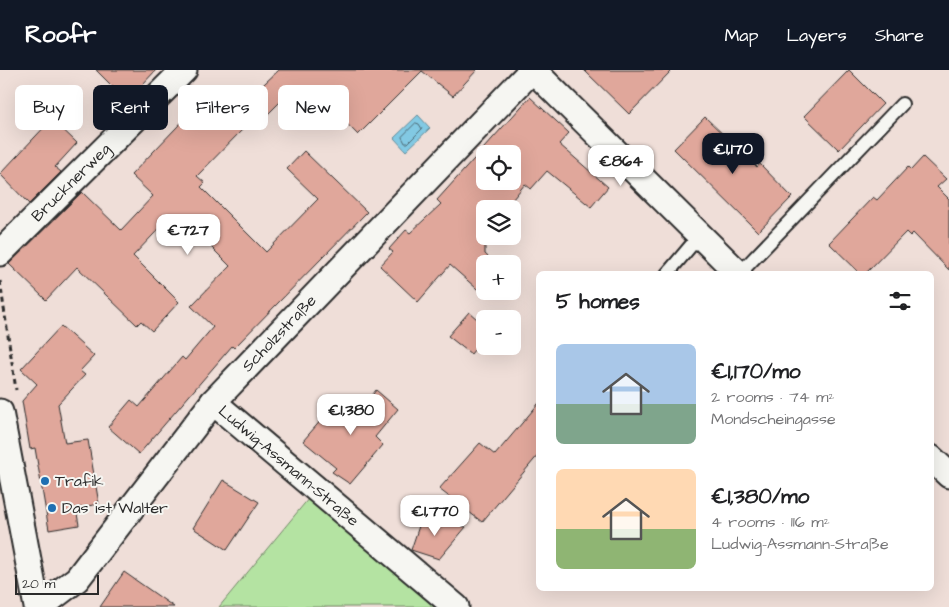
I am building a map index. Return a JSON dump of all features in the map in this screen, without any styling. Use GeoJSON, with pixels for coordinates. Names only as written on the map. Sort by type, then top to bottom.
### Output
{"type":"FeatureCollection","features":[{"type":"Feature","properties":{"kind":"street","name":"Brucknerweg"},"geometry":{"type":"LineString","coordinates":[[0,253],[184,70]]}},
{"type":"Feature","properties":{"kind":"street"},"geometry":{"type":"LineString","coordinates":[[532,70],[736,271]]}},
{"type":"Feature","properties":{"kind":"street","name":"Scholzstraße"},"geometry":{"type":"LineString","coordinates":[[39,607],[77,579],[214,402],[532,70]]}},
{"type":"Feature","properties":{"kind":"street","name":"Ludwig-Assmann-Straße"},"geometry":{"type":"LineString","coordinates":[[214,402],[456,607]]}},
{"type":"Feature","properties":{"kind":"street"},"geometry":{"type":"LineString","coordinates":[[0,412],[39,607]]}},
{"type":"Feature","properties":{"kind":"street"},"geometry":{"type":"LineString","coordinates":[[934,461],[949,475]]}},
{"type":"Feature","properties":{"kind":"lane"},"geometry":{"type":"LineString","coordinates":[[742,271],[902,104]]}},
{"type":"Feature","properties":{"kind":"lane"},"geometry":{"type":"LineString","coordinates":[[670,271],[699,236]]}},
{"type":"Feature","properties":{"kind":"green space"},"geometry":{"type":"Polygon","coordinates":[[[309,498],[438,607],[219,607],[309,498]]]}},
{"type":"Feature","properties":{"kind":"water"},"geometry":{"type":"Polygon","coordinates":[[[418,115],[430,128],[406,151],[394,138],[418,115]]]}},
{"type":"Feature","properties":{"kind":"building"},"geometry":{"type":"Polygon","coordinates":[[[96,70],[156,70],[142,85],[111,85],[96,70]]]}},
{"type":"Feature","properties":{"kind":"building"},"geometry":{"type":"Polygon","coordinates":[[[279,70],[477,70],[453,96],[422,71],[358,135],[349,126],[349,85],[278,85],[278,104],[268,114],[268,85],[263,85],[279,70]]]}},
{"type":"Feature","properties":{"kind":"building"},"geometry":{"type":"Polygon","coordinates":[[[584,70],[672,70],[629,114],[584,70]]]}},
{"type":"Feature","properties":{"kind":"building"},"geometry":{"type":"Polygon","coordinates":[[[849,70],[883,104],[839,150],[804,116],[849,70]]]}},
{"type":"Feature","properties":{"kind":"building"},"geometry":{"type":"Polygon","coordinates":[[[530,97],[569,133],[559,144],[608,187],[591,207],[547,171],[531,189],[525,184],[521,189],[521,145],[487,145],[530,97]]]}},
{"type":"Feature","properties":{"kind":"building"},"geometry":{"type":"Polygon","coordinates":[[[705,117],[757,167],[760,164],[792,197],[758,232],[674,149],[705,117]]]}},
{"type":"Feature","properties":{"kind":"building"},"geometry":{"type":"Polygon","coordinates":[[[178,126],[178,130],[242,130],[197,176],[205,183],[201,187],[266,252],[318,199],[287,169],[304,151],[367,212],[234,348],[232,346],[139,454],[108,427],[131,400],[139,407],[182,357],[185,360],[213,327],[191,306],[230,266],[187,223],[184,226],[172,215],[133,256],[179,302],[152,331],[141,321],[137,325],[77,267],[46,300],[9,264],[82,192],[121,230],[153,196],[131,175],[178,126]]]}},
{"type":"Feature","properties":{"kind":"building"},"geometry":{"type":"Polygon","coordinates":[[[42,130],[63,130],[77,143],[55,167],[61,172],[29,204],[0,174],[42,130]]]}},
{"type":"Feature","properties":{"kind":"building"},"geometry":{"type":"Polygon","coordinates":[[[476,157],[476,190],[520,190],[512,200],[476,200],[476,245],[485,245],[486,255],[476,255],[476,288],[450,265],[418,302],[380,266],[393,252],[389,249],[406,230],[410,233],[441,204],[437,200],[476,157]]]}},
{"type":"Feature","properties":{"kind":"building"},"geometry":{"type":"Polygon","coordinates":[[[923,157],[946,179],[937,187],[949,199],[949,270],[913,233],[910,236],[906,232],[868,271],[858,271],[829,243],[873,197],[877,200],[908,167],[911,170],[923,157]]]}},
{"type":"Feature","properties":{"kind":"building"},"geometry":{"type":"Polygon","coordinates":[[[469,312],[476,318],[476,348],[471,354],[448,336],[469,312]]]}},
{"type":"Feature","properties":{"kind":"building"},"geometry":{"type":"Polygon","coordinates":[[[61,326],[94,356],[80,371],[85,375],[58,404],[65,443],[88,440],[99,504],[76,508],[79,525],[49,530],[35,448],[30,449],[22,401],[37,384],[21,369],[61,326]]]}},
{"type":"Feature","properties":{"kind":"building"},"geometry":{"type":"Polygon","coordinates":[[[376,390],[398,409],[375,437],[383,445],[350,484],[332,472],[336,468],[303,441],[336,403],[355,418],[376,390]]]}},
{"type":"Feature","properties":{"kind":"building"},"geometry":{"type":"Polygon","coordinates":[[[536,407],[536,458],[482,522],[439,489],[480,443],[495,455],[536,407]]]}},
{"type":"Feature","properties":{"kind":"building"},"geometry":{"type":"Polygon","coordinates":[[[223,480],[259,502],[227,550],[193,528],[223,480]]]}},
{"type":"Feature","properties":{"kind":"building"},"geometry":{"type":"Polygon","coordinates":[[[422,517],[466,527],[439,559],[411,550],[422,517]]]}},
{"type":"Feature","properties":{"kind":"building"},"geometry":{"type":"Polygon","coordinates":[[[124,572],[174,607],[100,607],[124,572]]]}},
{"type":"Feature","properties":{"kind":"place","name":"Trafik"},"geometry":{"type":"Point","coordinates":[45,481]}},
{"type":"Feature","properties":{"kind":"place","name":"Das ist Walter"},"geometry":{"type":"Point","coordinates":[52,508]}}]}
